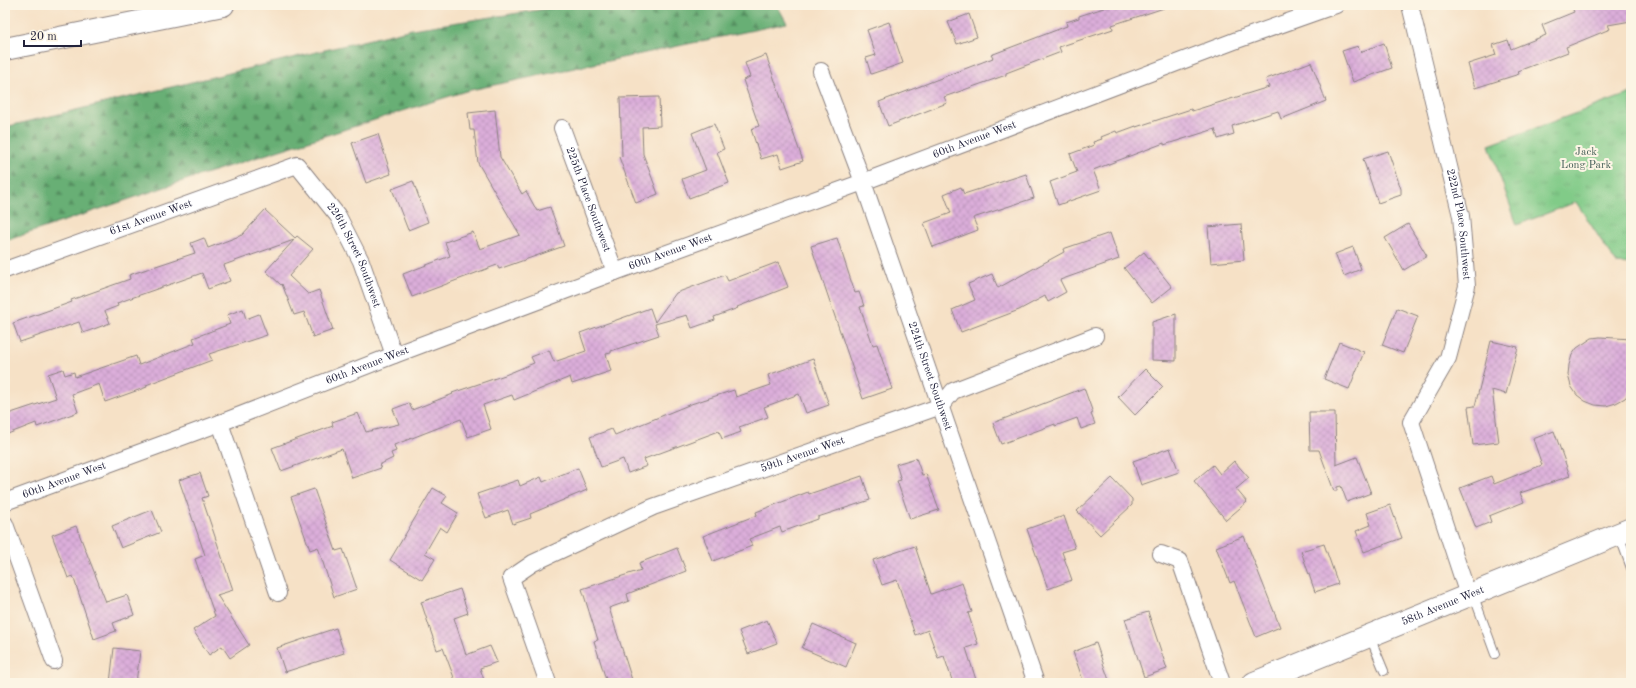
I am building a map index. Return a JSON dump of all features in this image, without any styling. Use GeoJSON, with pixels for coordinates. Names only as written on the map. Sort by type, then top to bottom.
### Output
{"type":"FeatureCollection","features":[{"type":"Feature","properties":{"kind":"main road"},"geometry":{"type":"LineString","coordinates":[[5,49],[223,5]]}},
{"type":"Feature","properties":{"kind":"main road","name":"58th Avenue West"},"geometry":{"type":"LineString","coordinates":[[1254,683],[1625,531]]}},
{"type":"Feature","properties":{"kind":"street","name":"60th Avenue West"},"geometry":{"type":"LineString","coordinates":[[5,502],[220,423],[394,355],[615,272],[863,182],[1237,40],[1336,5]]}},
{"type":"Feature","properties":{"kind":"street","name":"222nd Place Southwest"},"geometry":{"type":"LineString","coordinates":[[1410,5],[1461,216],[1467,286],[1448,358],[1410,422],[1470,594]]}},
{"type":"Feature","properties":{"kind":"street","name":"224th Street Southwest"},"geometry":{"type":"LineString","coordinates":[[821,71],[863,182],[1036,683]]}},
{"type":"Feature","properties":{"kind":"street","name":"225th Place Southwest"},"geometry":{"type":"LineString","coordinates":[[562,128],[615,272]]}},
{"type":"Feature","properties":{"kind":"street","name":"61st Avenue West"},"geometry":{"type":"LineString","coordinates":[[5,270],[297,165]]}},
{"type":"Feature","properties":{"kind":"street","name":"226th Street Southwest"},"geometry":{"type":"LineString","coordinates":[[297,165],[338,216],[361,261],[394,355]]}},
{"type":"Feature","properties":{"kind":"street"},"geometry":{"type":"LineString","coordinates":[[941,406],[953,391],[1095,336]]}},
{"type":"Feature","properties":{"kind":"street","name":"59th Avenue West"},"geometry":{"type":"LineString","coordinates":[[548,683],[511,578],[533,563],[653,507],[941,406]]}},
{"type":"Feature","properties":{"kind":"street"},"geometry":{"type":"LineString","coordinates":[[220,423],[278,594]]}},
{"type":"Feature","properties":{"kind":"street"},"geometry":{"type":"LineString","coordinates":[[5,524],[54,661]]}},
{"type":"Feature","properties":{"kind":"street"},"geometry":{"type":"LineString","coordinates":[[1161,554],[1180,561],[1222,683]]}},
{"type":"Feature","properties":{"kind":"lane"},"geometry":{"type":"LineString","coordinates":[[1625,531],[1631,568]]}},
{"type":"Feature","properties":{"kind":"lane"},"geometry":{"type":"LineString","coordinates":[[1470,594],[1495,654]]}},
{"type":"Feature","properties":{"kind":"lane"},"geometry":{"type":"LineString","coordinates":[[1370,636],[1384,671]]}},
{"type":"Feature","properties":{"kind":"green space"},"geometry":{"type":"Polygon","coordinates":[[[572,5],[777,5],[787,23],[466,91],[192,178],[5,241],[5,127],[412,29],[572,5]]]}},
{"type":"Feature","properties":{"kind":"green space","name":"Jack Long Park"},"geometry":{"type":"Polygon","coordinates":[[[1631,93],[1631,264],[1616,263],[1576,202],[1517,225],[1489,145],[1631,93]]]}},
{"type":"Feature","properties":{"kind":"building"},"geometry":{"type":"Polygon","coordinates":[[[1113,5],[1163,5],[1164,8],[1112,25],[1113,29],[1059,47],[1061,52],[1006,73],[1006,75],[944,97],[947,103],[888,126],[879,102],[993,58],[991,55],[1067,26],[1066,22],[1079,18],[1079,16],[1113,5]]]}},
{"type":"Feature","properties":{"kind":"building"},"geometry":{"type":"Polygon","coordinates":[[[1571,5],[1631,5],[1631,21],[1608,25],[1610,29],[1566,47],[1568,52],[1518,71],[1519,74],[1475,88],[1468,64],[1496,55],[1493,45],[1508,40],[1511,49],[1546,35],[1542,25],[1574,12],[1571,5]]]}},
{"type":"Feature","properties":{"kind":"building"},"geometry":{"type":"Polygon","coordinates":[[[969,14],[977,37],[957,44],[948,22],[969,14]]]}},
{"type":"Feature","properties":{"kind":"building"},"geometry":{"type":"Polygon","coordinates":[[[889,22],[903,63],[871,74],[866,58],[876,55],[867,30],[889,22]]]}},
{"type":"Feature","properties":{"kind":"building"},"geometry":{"type":"Polygon","coordinates":[[[1384,43],[1392,68],[1353,82],[1342,51],[1358,46],[1360,52],[1384,43]]]}},
{"type":"Feature","properties":{"kind":"building"},"geometry":{"type":"Polygon","coordinates":[[[766,55],[803,161],[782,168],[778,154],[761,159],[751,129],[759,126],[743,80],[750,77],[745,63],[766,55]]]}},
{"type":"Feature","properties":{"kind":"building"},"geometry":{"type":"Polygon","coordinates":[[[1311,62],[1326,101],[1281,119],[1278,111],[1232,126],[1234,134],[1218,139],[1215,129],[1164,145],[1164,143],[1093,170],[1101,190],[1058,205],[1050,182],[1077,172],[1070,154],[1094,145],[1093,142],[1116,131],[1117,133],[1191,109],[1192,111],[1269,87],[1266,79],[1311,62]]]}},
{"type":"Feature","properties":{"kind":"building"},"geometry":{"type":"Polygon","coordinates":[[[659,97],[660,126],[642,127],[643,154],[658,194],[636,203],[619,157],[622,156],[620,98],[659,97]]]}},
{"type":"Feature","properties":{"kind":"building"},"geometry":{"type":"Polygon","coordinates":[[[495,110],[500,157],[522,194],[526,191],[537,211],[550,207],[564,246],[499,269],[497,265],[412,297],[403,274],[450,256],[445,242],[473,232],[480,249],[520,235],[478,163],[474,130],[470,130],[468,113],[495,110]]]}},
{"type":"Feature","properties":{"kind":"building"},"geometry":{"type":"Polygon","coordinates":[[[714,124],[724,149],[717,152],[729,183],[689,198],[682,179],[706,170],[692,133],[714,124]]]}},
{"type":"Feature","properties":{"kind":"building"},"geometry":{"type":"Polygon","coordinates":[[[378,134],[391,174],[366,183],[352,143],[378,134]]]}},
{"type":"Feature","properties":{"kind":"building"},"geometry":{"type":"Polygon","coordinates":[[[1388,151],[1401,189],[1401,195],[1378,203],[1363,159],[1388,151]]]}},
{"type":"Feature","properties":{"kind":"building"},"geometry":{"type":"Polygon","coordinates":[[[1026,174],[1034,198],[973,218],[978,230],[933,247],[924,223],[951,213],[944,194],[961,187],[964,194],[1026,174]]]}},
{"type":"Feature","properties":{"kind":"building"},"geometry":{"type":"Polygon","coordinates":[[[413,181],[428,222],[408,230],[392,189],[413,181]]]}},
{"type":"Feature","properties":{"kind":"building"},"geometry":{"type":"Polygon","coordinates":[[[265,210],[295,238],[297,236],[313,249],[289,276],[308,294],[319,290],[333,330],[313,337],[304,312],[294,315],[282,284],[281,285],[266,271],[294,240],[224,265],[230,281],[208,289],[202,273],[117,303],[118,306],[105,311],[110,323],[83,333],[79,322],[20,342],[13,323],[130,279],[129,275],[195,253],[191,243],[204,238],[208,248],[242,235],[265,210]]]}},
{"type":"Feature","properties":{"kind":"building"},"geometry":{"type":"Polygon","coordinates":[[[1241,224],[1244,260],[1211,263],[1208,227],[1241,224]]]}},
{"type":"Feature","properties":{"kind":"building"},"geometry":{"type":"Polygon","coordinates":[[[1408,224],[1427,256],[1404,270],[1385,238],[1408,224]]]}},
{"type":"Feature","properties":{"kind":"building"},"geometry":{"type":"Polygon","coordinates":[[[1110,233],[1119,259],[1060,280],[1066,292],[1048,302],[1045,296],[1019,310],[961,332],[952,310],[975,300],[968,284],[992,274],[998,288],[1064,252],[1063,249],[1110,233]]]}},
{"type":"Feature","properties":{"kind":"building"},"geometry":{"type":"Polygon","coordinates":[[[837,238],[855,293],[859,292],[864,306],[860,307],[873,345],[877,344],[892,389],[863,399],[811,246],[837,238]]]}},
{"type":"Feature","properties":{"kind":"building"},"geometry":{"type":"Polygon","coordinates":[[[1353,247],[1361,269],[1344,276],[1335,254],[1353,247]]]}},
{"type":"Feature","properties":{"kind":"building"},"geometry":{"type":"Polygon","coordinates":[[[1144,252],[1172,287],[1152,303],[1124,268],[1144,252]]]}},
{"type":"Feature","properties":{"kind":"building"},"geometry":{"type":"Polygon","coordinates":[[[778,262],[788,287],[714,317],[715,320],[692,328],[687,315],[655,324],[659,335],[606,354],[611,371],[572,384],[570,377],[514,400],[512,395],[483,405],[491,429],[468,437],[461,419],[394,445],[396,451],[391,453],[393,458],[379,465],[381,468],[352,478],[342,449],[281,471],[272,448],[333,426],[332,422],[358,413],[366,432],[399,424],[393,409],[409,403],[412,410],[453,394],[452,393],[505,375],[534,363],[531,357],[549,350],[554,362],[586,351],[580,333],[650,308],[655,322],[676,293],[725,275],[728,281],[778,262]]]}},
{"type":"Feature","properties":{"kind":"building"},"geometry":{"type":"Polygon","coordinates":[[[1397,308],[1418,316],[1403,353],[1382,345],[1397,308]]]}},
{"type":"Feature","properties":{"kind":"building"},"geometry":{"type":"Polygon","coordinates":[[[243,309],[246,319],[259,314],[267,335],[209,354],[212,360],[146,385],[147,387],[105,402],[99,384],[72,394],[78,412],[37,427],[36,423],[5,435],[5,415],[56,398],[48,374],[63,369],[65,375],[74,372],[75,377],[136,356],[139,365],[195,343],[193,338],[230,324],[227,315],[243,309]]]}},
{"type":"Feature","properties":{"kind":"building"},"geometry":{"type":"Polygon","coordinates":[[[1176,314],[1176,361],[1152,360],[1152,322],[1176,314]]]}},
{"type":"Feature","properties":{"kind":"building"},"geometry":{"type":"Polygon","coordinates":[[[1600,337],[1631,339],[1631,391],[1625,398],[1606,406],[1595,405],[1585,401],[1577,395],[1571,386],[1568,375],[1572,355],[1577,348],[1592,338],[1600,337]]]}},
{"type":"Feature","properties":{"kind":"building"},"geometry":{"type":"Polygon","coordinates":[[[1491,341],[1518,347],[1506,394],[1492,390],[1499,442],[1473,445],[1468,407],[1475,406],[1491,341]]]}},
{"type":"Feature","properties":{"kind":"building"},"geometry":{"type":"Polygon","coordinates":[[[1339,342],[1364,352],[1349,389],[1324,379],[1339,342]]]}},
{"type":"Feature","properties":{"kind":"building"},"geometry":{"type":"Polygon","coordinates":[[[813,359],[829,405],[806,413],[799,394],[764,407],[768,417],[739,427],[741,432],[722,439],[719,431],[644,459],[647,466],[628,473],[623,459],[601,467],[590,437],[612,429],[615,435],[691,404],[734,390],[736,397],[771,385],[768,375],[813,359]]]}},
{"type":"Feature","properties":{"kind":"building"},"geometry":{"type":"Polygon","coordinates":[[[1145,369],[1163,387],[1135,415],[1118,397],[1145,369]]]}},
{"type":"Feature","properties":{"kind":"building"},"geometry":{"type":"Polygon","coordinates":[[[1084,388],[1093,413],[1091,414],[1095,424],[1081,429],[1077,418],[1055,426],[1055,424],[1001,444],[993,423],[1084,388]]]}},
{"type":"Feature","properties":{"kind":"building"},"geometry":{"type":"Polygon","coordinates":[[[1309,412],[1335,412],[1336,465],[1357,457],[1371,493],[1347,502],[1341,486],[1337,487],[1337,491],[1334,491],[1319,450],[1310,450],[1309,412]]]}},
{"type":"Feature","properties":{"kind":"building"},"geometry":{"type":"Polygon","coordinates":[[[1554,431],[1570,476],[1520,493],[1524,502],[1489,516],[1491,522],[1476,528],[1460,488],[1491,476],[1494,484],[1542,465],[1533,439],[1554,431]]]}},
{"type":"Feature","properties":{"kind":"building"},"geometry":{"type":"Polygon","coordinates":[[[1170,448],[1179,472],[1141,485],[1133,461],[1170,448]]]}},
{"type":"Feature","properties":{"kind":"building"},"geometry":{"type":"Polygon","coordinates":[[[916,458],[922,475],[926,474],[939,510],[910,519],[897,481],[901,480],[896,464],[916,458]]]}},
{"type":"Feature","properties":{"kind":"building"},"geometry":{"type":"Polygon","coordinates":[[[1234,461],[1249,478],[1236,489],[1247,502],[1226,520],[1194,481],[1213,465],[1220,474],[1234,461]]]}},
{"type":"Feature","properties":{"kind":"building"},"geometry":{"type":"Polygon","coordinates":[[[578,468],[587,490],[530,514],[531,518],[513,524],[508,510],[486,518],[477,494],[518,480],[520,486],[541,477],[543,482],[578,468]]]}},
{"type":"Feature","properties":{"kind":"building"},"geometry":{"type":"Polygon","coordinates":[[[200,473],[208,496],[202,498],[233,590],[217,595],[249,645],[230,658],[222,646],[209,655],[193,630],[215,616],[195,559],[205,555],[179,480],[200,473]]]}},
{"type":"Feature","properties":{"kind":"building"},"geometry":{"type":"Polygon","coordinates":[[[862,476],[870,500],[818,517],[818,519],[782,532],[780,527],[749,539],[752,546],[713,561],[703,536],[757,515],[756,512],[808,492],[809,494],[862,476]]]}},
{"type":"Feature","properties":{"kind":"building"},"geometry":{"type":"Polygon","coordinates":[[[1112,478],[1132,499],[1132,505],[1100,535],[1077,511],[1112,478]]]}},
{"type":"Feature","properties":{"kind":"building"},"geometry":{"type":"Polygon","coordinates":[[[433,488],[447,496],[442,503],[458,513],[447,532],[440,527],[425,553],[435,559],[422,580],[390,560],[433,488]]]}},
{"type":"Feature","properties":{"kind":"building"},"geometry":{"type":"Polygon","coordinates":[[[314,489],[336,551],[343,549],[357,589],[334,597],[318,547],[310,550],[291,497],[314,489]]]}},
{"type":"Feature","properties":{"kind":"building"},"geometry":{"type":"Polygon","coordinates":[[[1390,505],[1402,538],[1364,552],[1356,531],[1371,525],[1367,513],[1390,505]]]}},
{"type":"Feature","properties":{"kind":"building"},"geometry":{"type":"Polygon","coordinates":[[[152,510],[161,532],[121,548],[112,526],[152,510]]]}},
{"type":"Feature","properties":{"kind":"building"},"geometry":{"type":"Polygon","coordinates":[[[1064,516],[1075,548],[1062,552],[1072,580],[1048,589],[1027,529],[1064,516]]]}},
{"type":"Feature","properties":{"kind":"building"},"geometry":{"type":"Polygon","coordinates":[[[76,526],[106,602],[127,595],[134,615],[113,623],[116,631],[94,639],[73,576],[68,578],[52,535],[76,526]]]}},
{"type":"Feature","properties":{"kind":"building"},"geometry":{"type":"Polygon","coordinates":[[[1244,536],[1280,627],[1256,637],[1234,581],[1230,583],[1216,547],[1244,536]]]}},
{"type":"Feature","properties":{"kind":"building"},"geometry":{"type":"Polygon","coordinates":[[[1324,544],[1338,584],[1315,592],[1301,551],[1324,544]]]}},
{"type":"Feature","properties":{"kind":"building"},"geometry":{"type":"Polygon","coordinates":[[[915,546],[931,594],[962,583],[972,612],[968,613],[978,644],[966,648],[977,683],[953,683],[944,656],[938,658],[928,630],[915,635],[897,580],[882,585],[873,560],[915,546]]]}},
{"type":"Feature","properties":{"kind":"building"},"geometry":{"type":"Polygon","coordinates":[[[677,548],[686,571],[627,594],[629,601],[609,608],[633,683],[607,683],[594,641],[598,640],[582,589],[641,570],[639,563],[677,548]]]}},
{"type":"Feature","properties":{"kind":"building"},"geometry":{"type":"Polygon","coordinates":[[[460,589],[468,613],[454,618],[466,655],[490,646],[497,662],[480,668],[485,683],[456,683],[443,648],[437,650],[421,602],[460,589]]]}},
{"type":"Feature","properties":{"kind":"building"},"geometry":{"type":"Polygon","coordinates":[[[1148,612],[1167,669],[1144,677],[1125,619],[1148,612]]]}},
{"type":"Feature","properties":{"kind":"building"},"geometry":{"type":"Polygon","coordinates":[[[767,620],[777,643],[748,654],[739,631],[767,620]]]}},
{"type":"Feature","properties":{"kind":"building"},"geometry":{"type":"Polygon","coordinates":[[[813,624],[856,643],[846,667],[802,648],[813,624]]]}},
{"type":"Feature","properties":{"kind":"building"},"geometry":{"type":"Polygon","coordinates":[[[336,628],[344,653],[285,672],[277,648],[336,628]]]}},
{"type":"Feature","properties":{"kind":"building"},"geometry":{"type":"Polygon","coordinates":[[[1096,643],[1110,683],[1084,683],[1073,652],[1096,643]]]}},
{"type":"Feature","properties":{"kind":"building"},"geometry":{"type":"Polygon","coordinates":[[[114,648],[140,651],[136,683],[110,683],[114,648]]]}}]}
